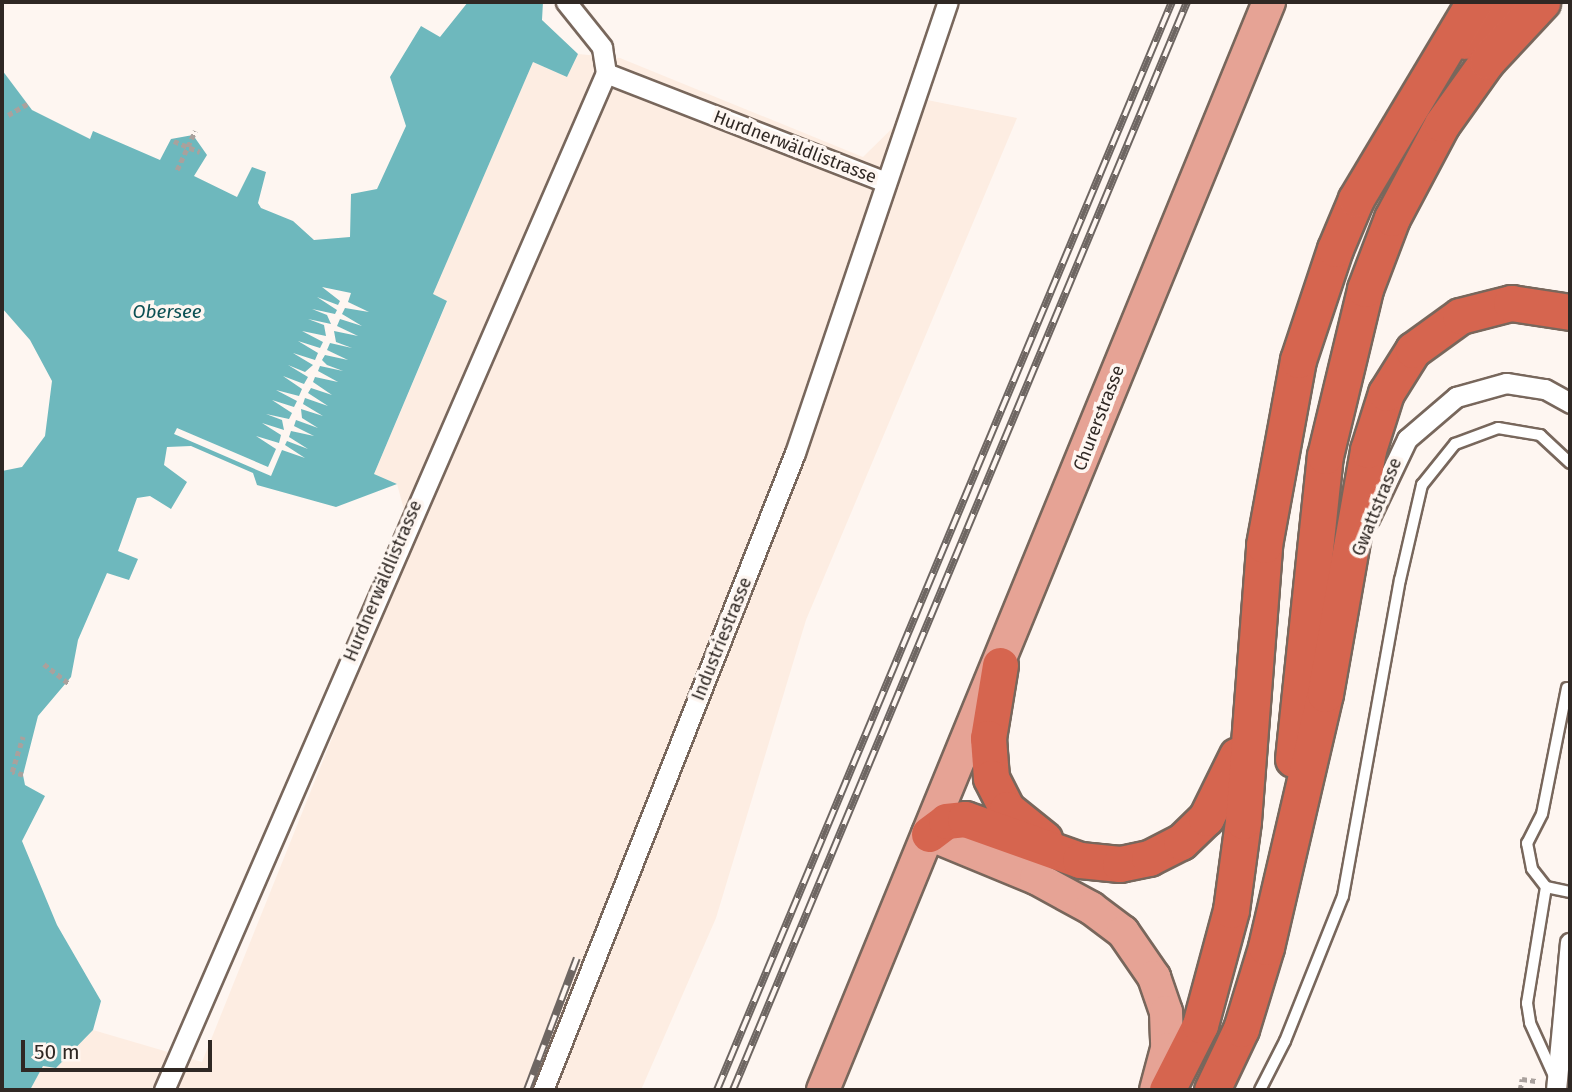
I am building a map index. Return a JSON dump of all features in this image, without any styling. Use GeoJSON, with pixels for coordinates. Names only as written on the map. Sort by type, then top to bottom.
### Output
{"type":"FeatureCollection","features":[{"type":"Feature","properties":{"kind":"highway"},"geometry":{"type":"LineString","coordinates":[[1167,1090],[1200,1025],[1225,939],[1242,821],[1249,701],[1274,478],[1298,360],[1335,249],[1356,199],[1405,113],[1474,2]]}},
{"type":"Feature","properties":{"kind":"highway"},"geometry":{"type":"LineString","coordinates":[[1405,113],[1503,2]]}},
{"type":"Feature","properties":{"kind":"highway"},"geometry":{"type":"LineString","coordinates":[[1284,871],[1315,518],[1332,416],[1356,317],[1392,218],[1442,124],[1487,61],[1542,2]]}},
{"type":"Feature","properties":{"kind":"highway"},"geometry":{"type":"LineString","coordinates":[[1212,1090],[1251,1003],[1284,871],[1343,592],[1367,450],[1386,393],[1413,350],[1446,323],[1482,307],[1524,303],[1570,312]]}},
{"type":"Feature","properties":{"kind":"highway"},"geometry":{"type":"LineString","coordinates":[[1000,665],[988,738],[991,778],[1020,822],[1080,860]]}},
{"type":"Feature","properties":{"kind":"highway"},"geometry":{"type":"LineString","coordinates":[[929,834],[946,821],[965,818],[1080,860],[1120,864],[1149,858],[1194,832],[1232,771],[1249,701]]}},
{"type":"Feature","properties":{"kind":"main road","name":"Churerstrasse"},"geometry":{"type":"LineString","coordinates":[[823,1090],[1000,665],[1269,2]]}},
{"type":"Feature","properties":{"kind":"main road"},"geometry":{"type":"LineString","coordinates":[[929,834],[1046,883],[1123,932],[1154,977],[1166,1012],[1167,1049],[1156,1090]]}},
{"type":"Feature","properties":{"kind":"street","name":"Hurdnerwäldlistrasse"},"geometry":{"type":"LineString","coordinates":[[164,1090],[606,73],[885,182],[947,2]]}},
{"type":"Feature","properties":{"kind":"street"},"geometry":{"type":"LineString","coordinates":[[568,4],[602,47],[606,73]]}},
{"type":"Feature","properties":{"kind":"street","name":"Industriestrasse"},"geometry":{"type":"LineString","coordinates":[[543,1090],[795,453],[885,182]]}},
{"type":"Feature","properties":{"kind":"street","name":"Gwattstrasse"},"geometry":{"type":"LineString","coordinates":[[1343,592],[1390,468],[1407,439],[1437,409],[1474,389],[1506,383],[1545,389],[1570,403]]}},
{"type":"Feature","properties":{"kind":"street"},"geometry":{"type":"LineString","coordinates":[[1551,1085],[1570,943]]}},
{"type":"Feature","properties":{"kind":"lane"},"geometry":{"type":"LineString","coordinates":[[1260,1090],[1285,1041],[1343,896],[1399,580],[1422,485],[1455,444],[1482,431],[1513,427],[1540,435],[1570,463]]}},
{"type":"Feature","properties":{"kind":"lane"},"geometry":{"type":"LineString","coordinates":[[1567,688],[1542,814],[1527,843],[1532,869],[1546,887],[1570,892]]}},
{"type":"Feature","properties":{"kind":"lane"},"geometry":{"type":"LineString","coordinates":[[1546,887],[1527,1003],[1530,1023],[1551,1085]]}},
{"type":"Feature","properties":{"kind":"path"},"geometry":{"type":"LineString","coordinates":[[8,115],[29,103]]}},
{"type":"Feature","properties":{"kind":"path"},"geometry":{"type":"LineString","coordinates":[[177,170],[195,131]]}},
{"type":"Feature","properties":{"kind":"path"},"geometry":{"type":"LineString","coordinates":[[174,141],[200,152]]}},
{"type":"Feature","properties":{"kind":"path"},"geometry":{"type":"LineString","coordinates":[[44,664],[68,683]]}},
{"type":"Feature","properties":{"kind":"path"},"geometry":{"type":"LineString","coordinates":[[23,737],[12,772],[23,775]]}},
{"type":"Feature","properties":{"kind":"path"},"geometry":{"type":"LineString","coordinates":[[1520,1090],[1522,1079],[1551,1085]]}},
{"type":"Feature","properties":{"kind":"shaded area"},"geometry":{"type":"Polygon","coordinates":[[[578,54],[620,58],[863,157],[922,99],[1017,118],[806,620],[716,918],[641,1090],[30,1090],[43,1066],[56,1068],[93,1030],[202,1062],[412,539],[397,484],[374,474],[447,302],[432,295],[533,62],[567,77],[578,54]]]}},
{"type":"Feature","properties":{"kind":"water","name":"Obersee"},"geometry":{"type":"Polygon","coordinates":[[[468,2],[543,2],[542,20],[578,54],[567,77],[533,62],[433,294],[447,301],[374,474],[397,484],[336,507],[257,485],[253,473],[191,446],[167,447],[164,465],[187,482],[171,509],[150,496],[137,498],[118,551],[138,559],[129,580],[107,573],[78,640],[71,677],[38,716],[23,775],[25,785],[45,796],[22,841],[57,925],[101,1001],[93,1030],[56,1068],[43,1066],[30,1090],[2,1090],[2,471],[22,467],[45,436],[52,381],[30,340],[2,308],[2,70],[32,110],[90,139],[93,131],[160,160],[171,139],[193,135],[207,155],[194,176],[237,197],[252,167],[266,172],[258,203],[261,208],[293,221],[314,240],[350,237],[351,194],[377,189],[406,126],[390,77],[421,26],[440,37],[468,2]]]}},
{"type":"Feature","properties":{"kind":"pier"},"geometry":{"type":"Polygon","coordinates":[[[322,287],[351,293],[348,302],[369,312],[345,308],[342,314],[362,326],[340,319],[337,326],[358,336],[334,331],[336,342],[352,348],[330,343],[327,350],[348,360],[325,355],[322,360],[327,365],[343,371],[320,366],[318,371],[338,382],[315,377],[313,382],[332,395],[311,388],[308,393],[328,406],[305,398],[303,404],[323,416],[301,409],[302,418],[318,428],[296,420],[294,426],[314,436],[291,431],[289,437],[308,449],[287,441],[285,445],[305,458],[282,450],[271,476],[174,434],[177,428],[268,467],[276,449],[256,436],[279,443],[281,435],[262,423],[284,430],[282,420],[266,414],[289,419],[292,413],[272,400],[294,407],[297,401],[276,390],[299,396],[302,389],[283,376],[304,384],[308,377],[288,365],[305,372],[313,365],[293,353],[315,360],[318,353],[298,341],[320,348],[323,342],[302,331],[326,336],[324,325],[308,319],[331,324],[327,315],[312,309],[335,314],[337,310],[317,297],[338,305],[340,301],[322,287]]]}},
{"type":"Feature","properties":{"kind":"railway"},"geometry":{"type":"LineString","coordinates":[[717,1090],[1172,2]]}},
{"type":"Feature","properties":{"kind":"railway"},"geometry":{"type":"LineString","coordinates":[[733,1090],[1187,2]]}},
{"type":"Feature","properties":{"kind":"railway"},"geometry":{"type":"LineString","coordinates":[[527,1090],[577,958]]}}]}
